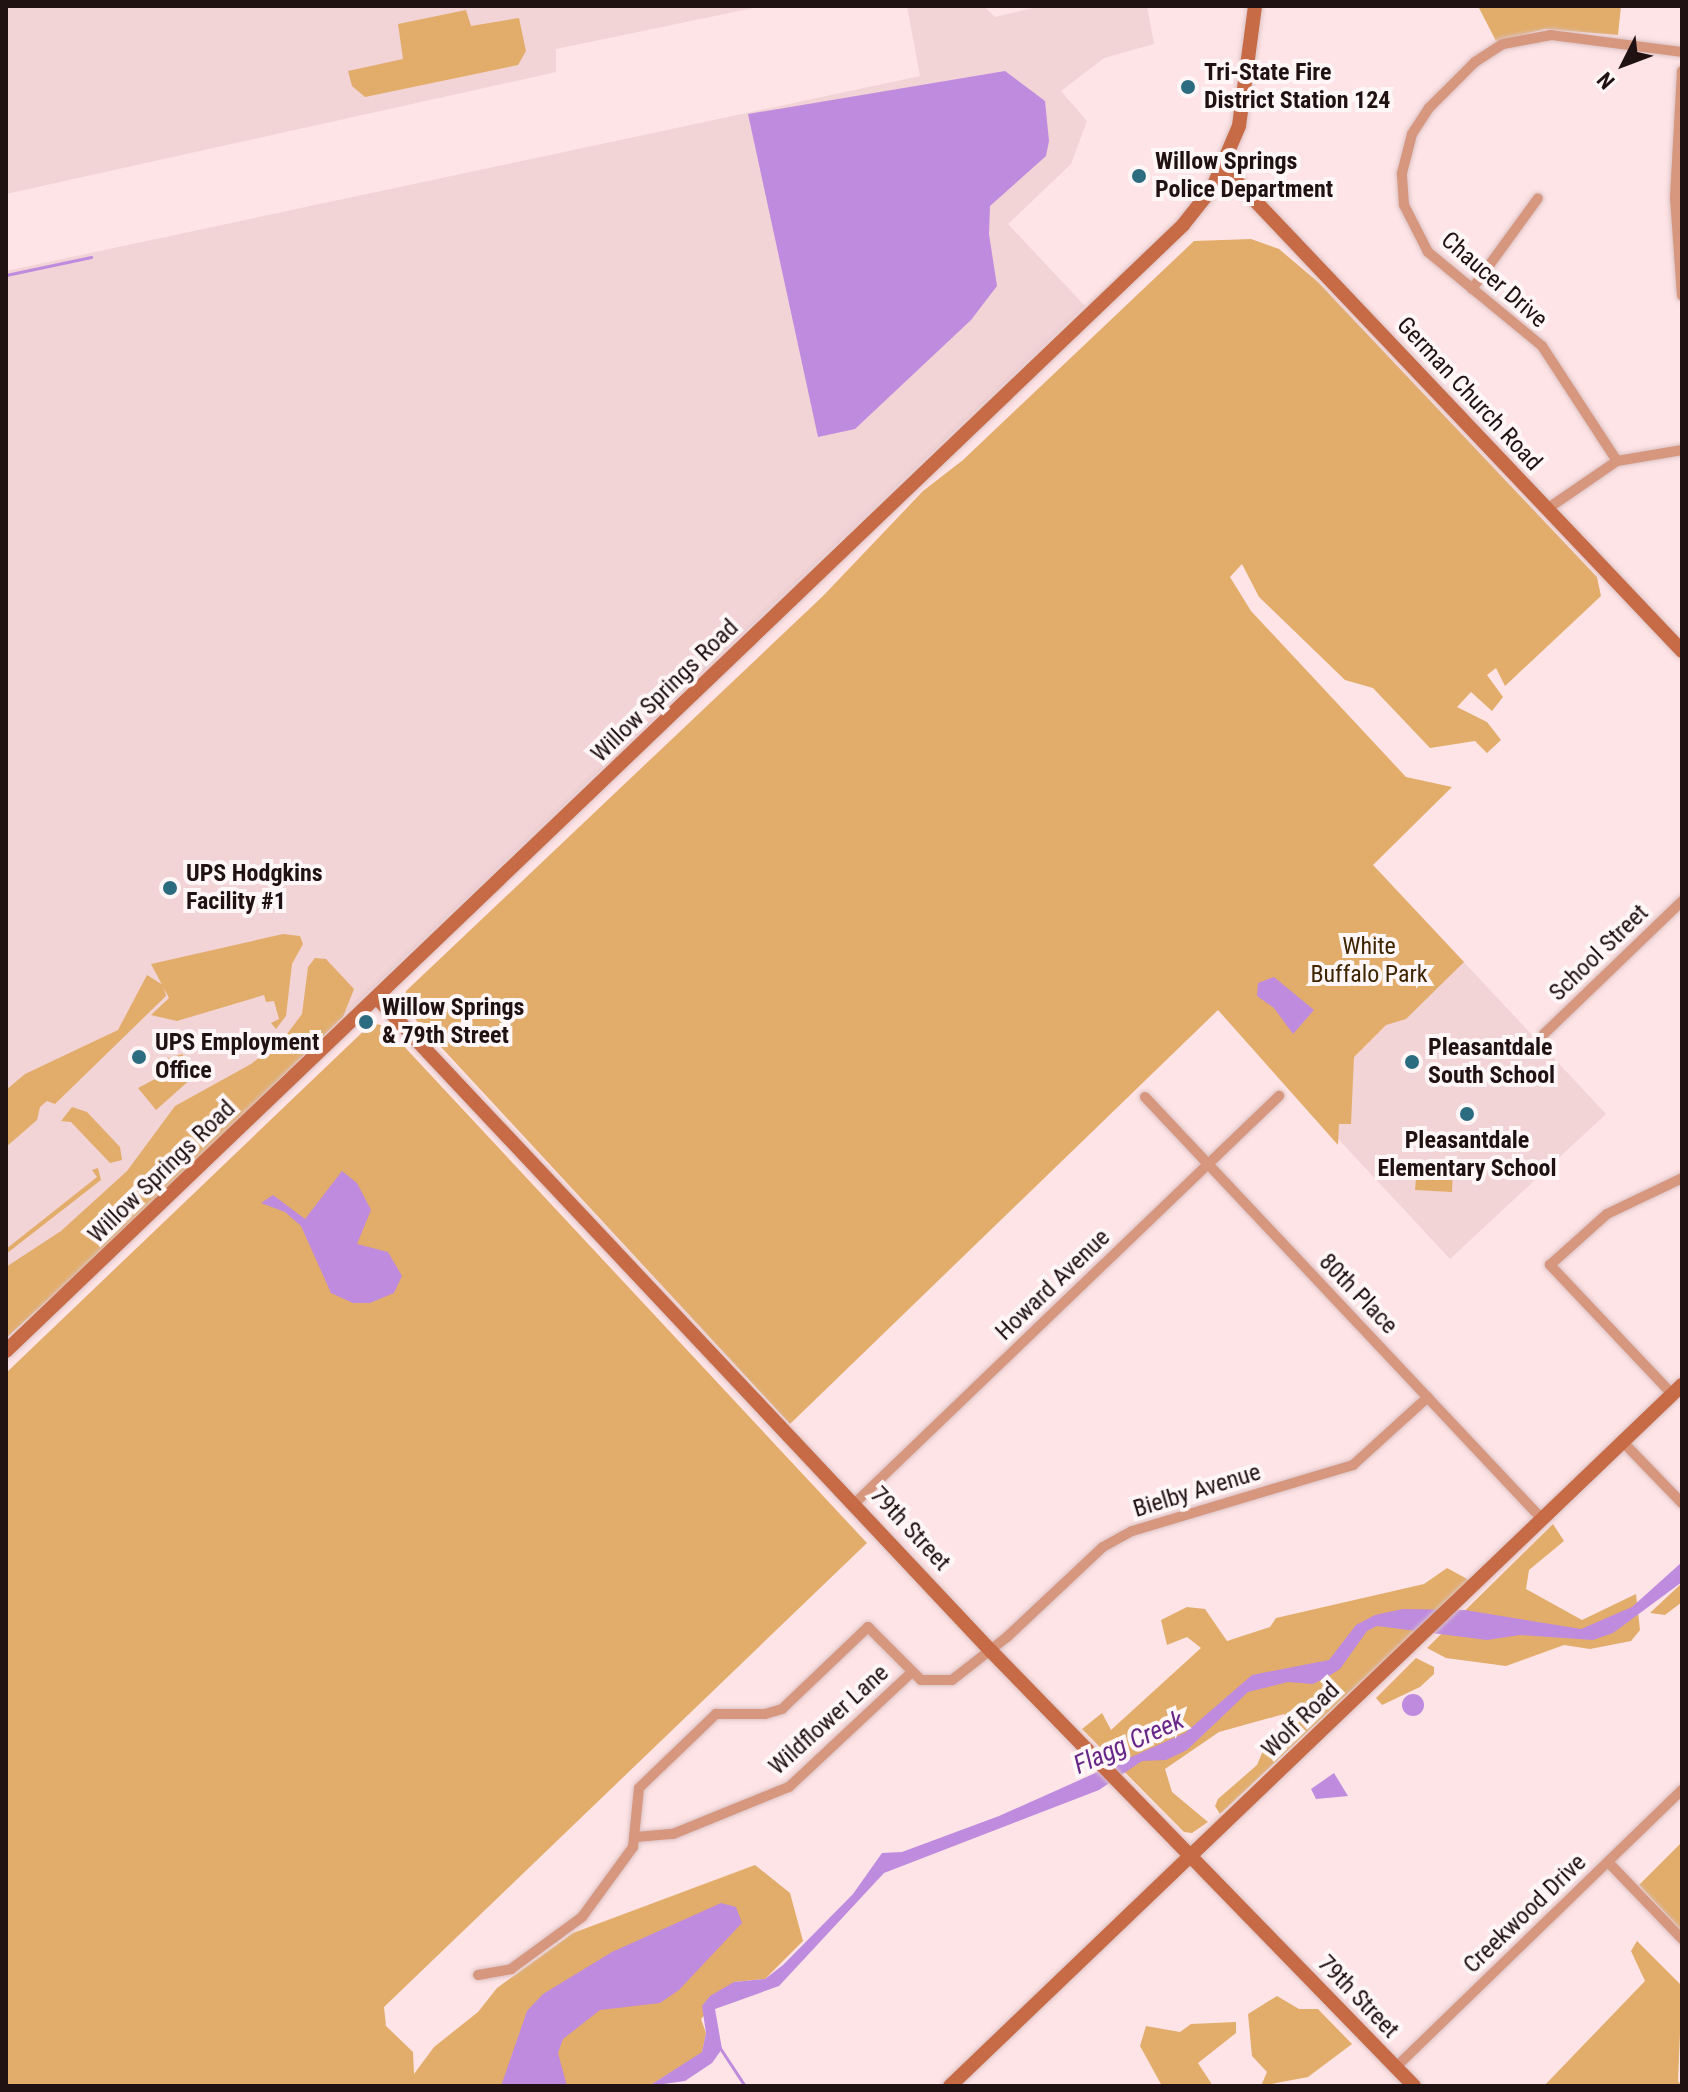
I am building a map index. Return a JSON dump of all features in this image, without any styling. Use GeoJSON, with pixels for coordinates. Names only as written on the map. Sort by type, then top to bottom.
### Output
{"type":"FeatureCollection","features":[{"type":"Feature","properties":{"kind":"street","name":"Willow Springs Road"},"geometry":{"type":"LineString","coordinates":[[6,1351],[378,999],[1160,247],[1204,201],[1224,168],[1244,108],[1255,6]]}},
{"type":"Feature","properties":{"kind":"street","name":"Chaucer Drive"},"geometry":{"type":"LineString","coordinates":[[1617,461],[1542,346],[1428,252],[1404,205],[1406,152],[1429,108],[1475,62],[1520,38],[1593,38],[1682,52]]}},
{"type":"Feature","properties":{"kind":"street"},"geometry":{"type":"LineString","coordinates":[[1682,71],[1675,198],[1682,296]]}},
{"type":"Feature","properties":{"kind":"street","name":"German Church Road"},"geometry":{"type":"LineString","coordinates":[[1224,168],[1682,651]]}},
{"type":"Feature","properties":{"kind":"street"},"geometry":{"type":"LineString","coordinates":[[1472,289],[1538,198]]}},
{"type":"Feature","properties":{"kind":"street"},"geometry":{"type":"LineString","coordinates":[[1547,509],[1617,461],[1682,450]]}},
{"type":"Feature","properties":{"kind":"street","name":"School Street"},"geometry":{"type":"LineString","coordinates":[[1544,1034],[1682,901]]}},
{"type":"Feature","properties":{"kind":"street","name":"79th Street"},"geometry":{"type":"LineString","coordinates":[[378,999],[991,1651],[1414,2086]]}},
{"type":"Feature","properties":{"kind":"street","name":"Howard Avenue"},"geometry":{"type":"LineString","coordinates":[[855,1503],[1279,1096]]}},
{"type":"Feature","properties":{"kind":"street","name":"80th Place"},"geometry":{"type":"LineString","coordinates":[[1145,1097],[1542,1519]]}},
{"type":"Feature","properties":{"kind":"street"},"geometry":{"type":"LineString","coordinates":[[1677,1390],[1550,1265],[1607,1214],[1682,1178]]}},
{"type":"Feature","properties":{"kind":"street","name":"Wolf Road"},"geometry":{"type":"LineString","coordinates":[[950,2086],[1677,1390]]}},
{"type":"Feature","properties":{"kind":"street","name":"Bielby Avenue"},"geometry":{"type":"LineString","coordinates":[[912,1672],[921,1680],[941,1683],[961,1675],[1112,1542],[1132,1531],[1353,1465],[1428,1397]]}},
{"type":"Feature","properties":{"kind":"street"},"geometry":{"type":"LineString","coordinates":[[1623,1442],[1682,1503]]}},
{"type":"Feature","properties":{"kind":"street"},"geometry":{"type":"LineString","coordinates":[[478,1975],[511,1969],[582,1917],[629,1855],[636,1837],[639,1788],[716,1714],[782,1709],[868,1627],[912,1672]]}},
{"type":"Feature","properties":{"kind":"street","name":"Wildflower Lane"},"geometry":{"type":"LineString","coordinates":[[636,1837],[673,1834],[789,1787],[912,1672]]}},
{"type":"Feature","properties":{"kind":"street","name":"Creekwood Drive"},"geometry":{"type":"LineString","coordinates":[[1396,2067],[1682,1790]]}},
{"type":"Feature","properties":{"kind":"street"},"geometry":{"type":"LineString","coordinates":[[1608,1862],[1682,1939]]}},
{"type":"Feature","properties":{"kind":"shaded area"},"geometry":{"type":"Polygon","coordinates":[[[6,6],[763,6],[556,49],[556,72],[6,194],[6,6]]]}},
{"type":"Feature","properties":{"kind":"shaded area"},"geometry":{"type":"Polygon","coordinates":[[[907,6],[984,6],[995,17],[1042,6],[1147,6],[1154,44],[1104,58],[1061,91],[1087,121],[1071,164],[1008,224],[1085,306],[6,1339],[6,271],[920,76],[907,6]]]}},
{"type":"Feature","properties":{"kind":"shaded area"},"geometry":{"type":"Polygon","coordinates":[[[1005,71],[1045,101],[1049,141],[1046,156],[990,206],[989,234],[997,286],[971,320],[855,429],[818,437],[748,114],[1005,71]]]}},
{"type":"Feature","properties":{"kind":"shaded area","name":"Pleasantdale South School"},"geometry":{"type":"Polygon","coordinates":[[[1373,865],[1606,1114],[1450,1259],[1218,1010],[1373,865]]]}},
{"type":"Feature","properties":{"kind":"shaded area"},"geometry":{"type":"Polygon","coordinates":[[[1274,977],[1314,1010],[1293,1034],[1274,1008],[1257,996],[1258,983],[1274,977]]]}},
{"type":"Feature","properties":{"kind":"shaded area"},"geometry":{"type":"Polygon","coordinates":[[[342,1171],[357,1183],[371,1210],[357,1244],[388,1252],[402,1276],[394,1293],[370,1303],[353,1303],[331,1293],[301,1226],[285,1212],[261,1203],[273,1195],[305,1219],[342,1171]]]}},
{"type":"Feature","properties":{"kind":"shaded area"},"geometry":{"type":"Polygon","coordinates":[[[1682,1562],[1682,1582],[1613,1633],[1593,1640],[1520,1635],[1487,1640],[1377,1626],[1367,1631],[1340,1669],[1313,1684],[1288,1682],[1248,1692],[1187,1750],[1166,1760],[1142,1761],[1099,1790],[884,1873],[779,1986],[715,2009],[722,2049],[712,2063],[685,2081],[649,2086],[702,2052],[706,2033],[702,2006],[710,1996],[734,1982],[765,1979],[783,1965],[853,1894],[882,1853],[902,1852],[999,1816],[1185,1733],[1252,1675],[1329,1660],[1356,1625],[1375,1615],[1403,1609],[1465,1610],[1581,1629],[1632,1607],[1682,1562]]]}},
{"type":"Feature","properties":{"kind":"shaded area"},"geometry":{"type":"Polygon","coordinates":[[[1413,1694],[1421,1697],[1424,1705],[1421,1713],[1413,1716],[1405,1713],[1402,1705],[1405,1697],[1413,1694]]]}},
{"type":"Feature","properties":{"kind":"shaded area"},"geometry":{"type":"Polygon","coordinates":[[[1334,1773],[1348,1796],[1316,1799],[1311,1789],[1334,1773]]]}},
{"type":"Feature","properties":{"kind":"shaded area"},"geometry":{"type":"Polygon","coordinates":[[[721,1903],[736,1907],[742,1923],[679,1990],[660,2003],[600,2010],[563,2039],[558,2053],[567,2086],[501,2086],[527,2011],[543,1994],[612,1952],[721,1903]]]}},
{"type":"Feature","properties":{"kind":"green space"},"geometry":{"type":"Polygon","coordinates":[[[1478,6],[1621,6],[1618,35],[1545,29],[1496,41],[1478,6]]]}},
{"type":"Feature","properties":{"kind":"green space"},"geometry":{"type":"Polygon","coordinates":[[[466,10],[471,26],[519,18],[526,51],[518,65],[365,97],[352,86],[348,71],[403,59],[398,24],[466,10]]]}},
{"type":"Feature","properties":{"kind":"green space","name":"White Buffalo Park"},"geometry":{"type":"Polygon","coordinates":[[[1251,239],[1279,249],[1318,282],[1597,577],[1601,596],[1505,686],[1496,668],[1487,675],[1503,697],[1492,711],[1471,692],[1457,707],[1487,722],[1501,740],[1487,753],[1475,741],[1430,748],[1373,688],[1345,680],[1259,597],[1242,564],[1230,577],[1251,611],[1406,777],[1452,787],[1373,865],[1464,962],[1406,1019],[1386,1025],[1354,1057],[1351,1124],[1339,1124],[1338,1145],[1218,1010],[790,1424],[404,1007],[406,991],[823,596],[923,491],[963,460],[1194,241],[1251,239]]]}},
{"type":"Feature","properties":{"kind":"green space"},"geometry":{"type":"Polygon","coordinates":[[[283,934],[300,936],[303,944],[292,964],[286,1016],[276,1029],[271,1023],[279,1019],[274,1001],[266,1002],[264,995],[177,1021],[151,1015],[169,998],[151,964],[283,934]]]}},
{"type":"Feature","properties":{"kind":"green space"},"geometry":{"type":"Polygon","coordinates":[[[315,958],[326,959],[354,989],[343,1017],[121,1234],[6,1338],[6,1267],[61,1231],[127,1171],[175,1106],[251,1064],[284,1038],[302,1014],[308,967],[315,958]]]}},
{"type":"Feature","properties":{"kind":"green space"},"geometry":{"type":"Polygon","coordinates":[[[147,975],[163,985],[166,996],[55,1104],[47,1101],[40,1107],[37,1120],[6,1147],[6,1090],[25,1074],[118,1030],[147,975]]]}},
{"type":"Feature","properties":{"kind":"green space"},"geometry":{"type":"Polygon","coordinates":[[[372,1023],[385,1026],[867,1543],[384,2007],[386,2026],[413,2052],[414,2074],[434,2047],[478,2012],[497,1988],[573,1933],[755,1865],[790,1893],[803,1941],[765,1979],[734,1982],[701,2019],[706,2033],[702,2053],[649,2086],[6,2086],[6,1373],[372,1023]]]}},
{"type":"Feature","properties":{"kind":"green space"},"geometry":{"type":"Polygon","coordinates":[[[183,1054],[184,1076],[192,1078],[156,1110],[138,1088],[161,1076],[157,1061],[183,1054]]]}},
{"type":"Feature","properties":{"kind":"green space"},"geometry":{"type":"Polygon","coordinates":[[[72,1107],[87,1112],[120,1147],[122,1160],[110,1163],[71,1122],[61,1121],[72,1107]]]}},
{"type":"Feature","properties":{"kind":"green space"},"geometry":{"type":"Polygon","coordinates":[[[1417,1166],[1453,1168],[1452,1192],[1415,1190],[1417,1166]]]}},
{"type":"Feature","properties":{"kind":"green space"},"geometry":{"type":"Polygon","coordinates":[[[98,1168],[101,1180],[6,1254],[6,1249],[97,1177],[92,1170],[98,1168]]]}},
{"type":"Feature","properties":{"kind":"green space"},"geometry":{"type":"Polygon","coordinates":[[[1553,1524],[1564,1541],[1529,1570],[1526,1589],[1582,1620],[1636,1594],[1640,1630],[1631,1641],[1590,1649],[1564,1645],[1506,1666],[1446,1658],[1427,1648],[1553,1524]]]}},
{"type":"Feature","properties":{"kind":"green space"},"geometry":{"type":"Polygon","coordinates":[[[1447,1568],[1469,1580],[1220,1814],[1215,1806],[1218,1799],[1257,1765],[1267,1741],[1292,1726],[1284,1714],[1219,1732],[1165,1769],[1172,1792],[1208,1822],[1192,1833],[1184,1832],[1082,1729],[1102,1713],[1111,1730],[1201,1648],[1187,1637],[1167,1645],[1161,1620],[1187,1607],[1205,1609],[1227,1641],[1270,1627],[1276,1618],[1424,1584],[1447,1568]]]}},
{"type":"Feature","properties":{"kind":"green space"},"geometry":{"type":"Polygon","coordinates":[[[1682,1583],[1682,1602],[1665,1615],[1650,1613],[1682,1583]]]}},
{"type":"Feature","properties":{"kind":"green space"},"geometry":{"type":"Polygon","coordinates":[[[1416,1658],[1434,1667],[1434,1674],[1420,1687],[1382,1705],[1376,1698],[1416,1658]]]}},
{"type":"Feature","properties":{"kind":"green space"},"geometry":{"type":"Polygon","coordinates":[[[1682,1842],[1682,1931],[1639,1885],[1682,1842]]]}},
{"type":"Feature","properties":{"kind":"green space"},"geometry":{"type":"Polygon","coordinates":[[[1637,1941],[1682,1986],[1678,2081],[1682,2086],[1544,2086],[1645,1981],[1631,1951],[1637,1941]]]}},
{"type":"Feature","properties":{"kind":"green space"},"geometry":{"type":"Polygon","coordinates":[[[1277,1996],[1299,2009],[1318,2009],[1352,2044],[1308,2077],[1261,2086],[1267,2072],[1252,2056],[1248,2014],[1277,1996]]]}},
{"type":"Feature","properties":{"kind":"green space"},"geometry":{"type":"Polygon","coordinates":[[[1236,2022],[1236,2033],[1198,2063],[1213,2086],[1162,2086],[1140,2046],[1146,2026],[1180,2032],[1191,2024],[1236,2022]]]}},
{"type":"Feature","properties":{"kind":"waterway"},"geometry":{"type":"LineString","coordinates":[[6,275],[91,257]]}},
{"type":"Feature","properties":{"kind":"waterway"},"geometry":{"type":"LineString","coordinates":[[720,2048],[745,2086]]}},
{"type":"Feature","properties":{"kind":"place","name":"Tri-State Fire District Station 124"},"geometry":{"type":"Point","coordinates":[1188,87]}},
{"type":"Feature","properties":{"kind":"place","name":"Willow Springs Police Department"},"geometry":{"type":"Point","coordinates":[1139,176]}},
{"type":"Feature","properties":{"kind":"place","name":"UPS Hodgkins Facility #1"},"geometry":{"type":"Point","coordinates":[170,888]}},
{"type":"Feature","properties":{"kind":"place","name":"Willow Springs & 79th Street"},"geometry":{"type":"Point","coordinates":[366,1022]}},
{"type":"Feature","properties":{"kind":"place","name":"UPS Employment Office"},"geometry":{"type":"Point","coordinates":[139,1057]}},
{"type":"Feature","properties":{"kind":"place","name":"Pleasantdale South School"},"geometry":{"type":"Point","coordinates":[1412,1062]}},
{"type":"Feature","properties":{"kind":"place","name":"Pleasantdale Elementary School"},"geometry":{"type":"Point","coordinates":[1467,1114]}},
{"type":"Feature","properties":{"kind":"water label","name":"Flagg Creek"},"geometry":{"type":"Point","coordinates":[1129,1743]}}]}
